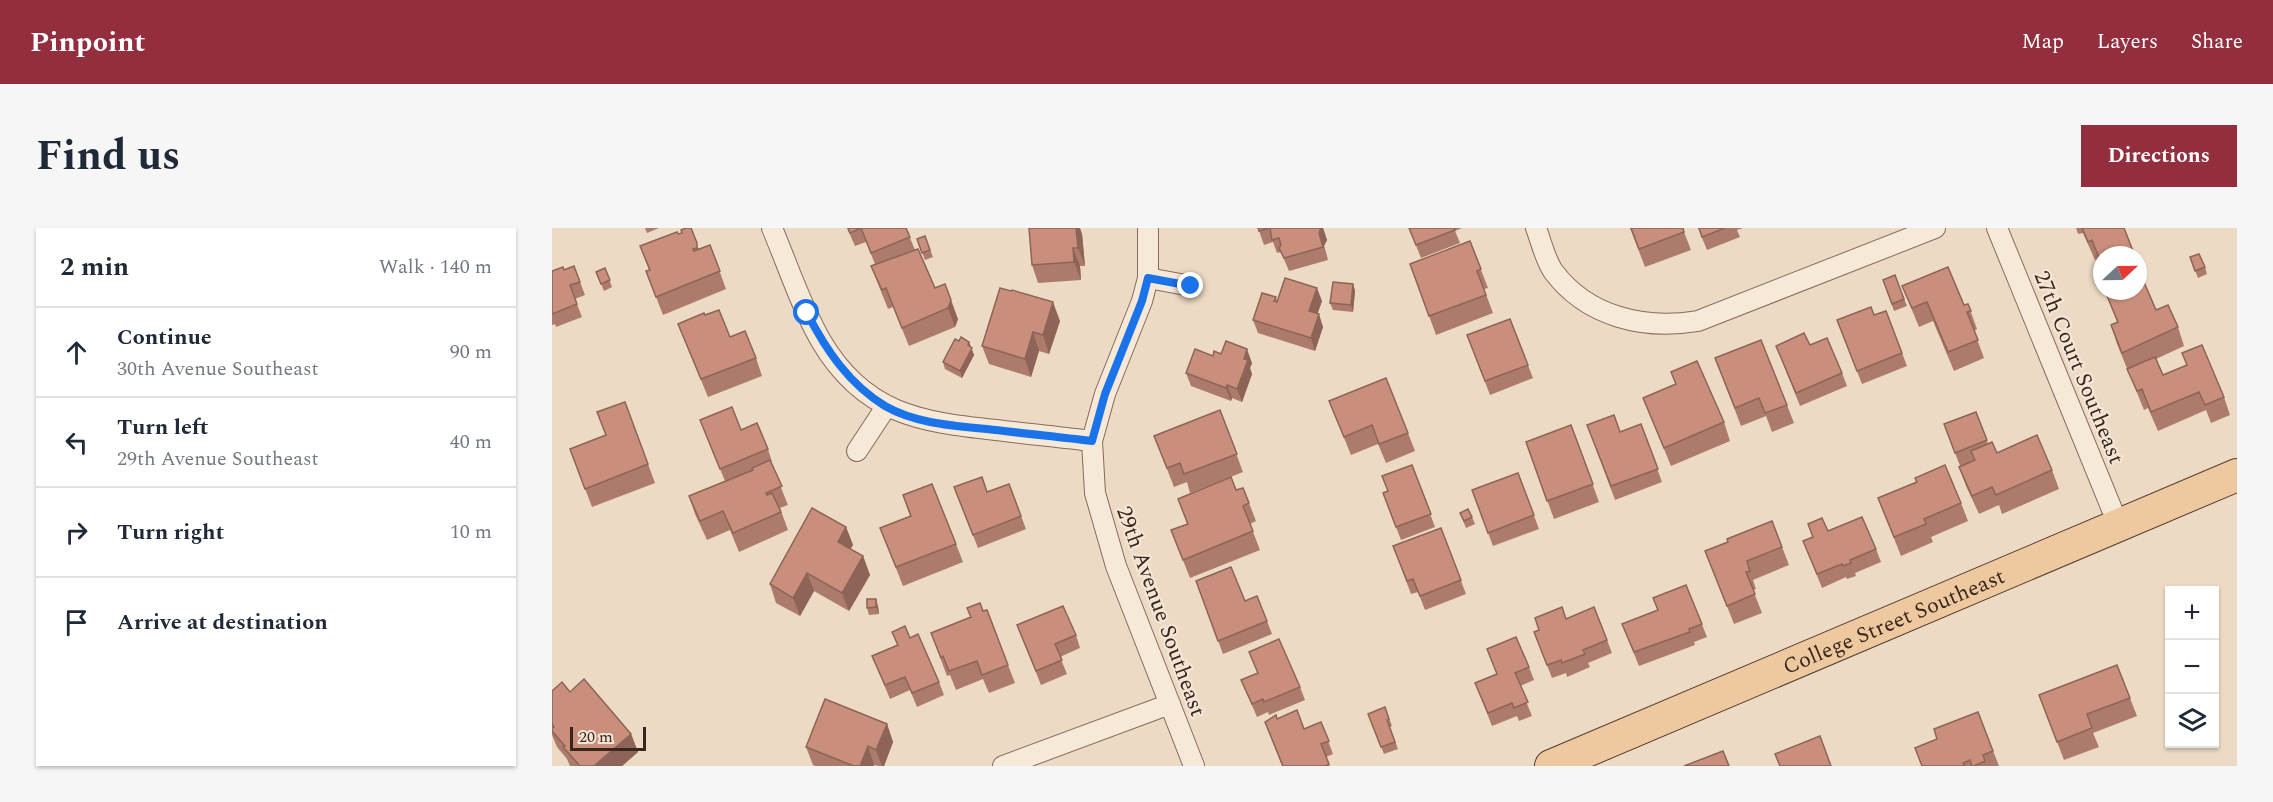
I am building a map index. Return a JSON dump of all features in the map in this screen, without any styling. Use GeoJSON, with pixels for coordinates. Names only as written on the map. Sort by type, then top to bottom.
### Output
{"type":"FeatureCollection","features":[{"type":"Feature","properties":{"kind":"main road","name":"College Street Southeast"},"geometry":{"type":"LineString","coordinates":[[1562,764],[2237,475]]}},
{"type":"Feature","properties":{"kind":"street"},"geometry":{"type":"LineString","coordinates":[[772,228],[807,313],[822,342],[838,365],[886,407],[910,417],[943,425],[1092,441]]}},
{"type":"Feature","properties":{"kind":"street","name":"29th Avenue Southeast"},"geometry":{"type":"LineString","coordinates":[[1148,228],[1148,278],[1142,301],[1105,394],[1092,441],[1095,493],[1116,566],[1194,766]]}},
{"type":"Feature","properties":{"kind":"street"},"geometry":{"type":"LineString","coordinates":[[1536,228],[1552,270],[1578,296],[1598,310],[1649,324],[1673,325],[1698,321],[1935,228]]}},
{"type":"Feature","properties":{"kind":"street","name":"27th Court Southeast"},"geometry":{"type":"LineString","coordinates":[[1997,228],[2118,524]]}},
{"type":"Feature","properties":{"kind":"street"},"geometry":{"type":"LineString","coordinates":[[1148,278],[1191,286]]}},
{"type":"Feature","properties":{"kind":"street"},"geometry":{"type":"LineString","coordinates":[[857,452],[886,407]]}},
{"type":"Feature","properties":{"kind":"street"},"geometry":{"type":"LineString","coordinates":[[1003,766],[1170,704]]}},
{"type":"Feature","properties":{"kind":"building"},"geometry":{"type":"Polygon","coordinates":[[[691,228],[697,243],[694,251],[710,245],[720,271],[656,297],[646,271],[650,270],[640,246],[677,232],[682,233],[681,230],[691,228]]]}},
{"type":"Feature","properties":{"kind":"building"},"geometry":{"type":"Polygon","coordinates":[[[848,228],[861,228],[850,233],[848,228]]]}},
{"type":"Feature","properties":{"kind":"building"},"geometry":{"type":"Polygon","coordinates":[[[861,228],[906,228],[910,237],[871,253],[861,228]]]}},
{"type":"Feature","properties":{"kind":"building"},"geometry":{"type":"Polygon","coordinates":[[[1029,228],[1076,228],[1078,248],[1073,248],[1074,262],[1032,265],[1029,228]]]}},
{"type":"Feature","properties":{"kind":"building"},"geometry":{"type":"Polygon","coordinates":[[[1270,228],[1321,228],[1319,233],[1323,247],[1284,258],[1279,248],[1281,245],[1279,238],[1272,240],[1270,228]]]}},
{"type":"Feature","properties":{"kind":"building"},"geometry":{"type":"Polygon","coordinates":[[[1409,228],[1454,228],[1455,230],[1416,245],[1409,228]]]}},
{"type":"Feature","properties":{"kind":"building"},"geometry":{"type":"Polygon","coordinates":[[[1631,228],[1683,228],[1684,232],[1639,249],[1631,228]]]}},
{"type":"Feature","properties":{"kind":"building"},"geometry":{"type":"Polygon","coordinates":[[[1699,228],[1725,228],[1702,237],[1699,228]]]}},
{"type":"Feature","properties":{"kind":"building"},"geometry":{"type":"Polygon","coordinates":[[[2082,228],[2124,228],[2131,246],[2094,246],[2092,240],[2088,242],[2082,228]]]}},
{"type":"Feature","properties":{"kind":"building"},"geometry":{"type":"Polygon","coordinates":[[[925,236],[930,250],[922,253],[917,239],[925,236]]]}},
{"type":"Feature","properties":{"kind":"building"},"geometry":{"type":"Polygon","coordinates":[[[1470,241],[1481,269],[1477,271],[1486,295],[1429,316],[1410,264],[1470,241]]]}},
{"type":"Feature","properties":{"kind":"building"},"geometry":{"type":"Polygon","coordinates":[[[918,249],[935,288],[945,284],[951,300],[948,308],[902,328],[886,288],[882,290],[871,266],[918,249]]]}},
{"type":"Feature","properties":{"kind":"building"},"geometry":{"type":"Polygon","coordinates":[[[2199,254],[2205,267],[2195,271],[2190,257],[2199,254]]]}},
{"type":"Feature","properties":{"kind":"building"},"geometry":{"type":"Polygon","coordinates":[[[574,266],[580,282],[570,285],[577,304],[552,314],[552,271],[574,266]]]}},
{"type":"Feature","properties":{"kind":"building"},"geometry":{"type":"Polygon","coordinates":[[[1948,267],[1964,305],[1968,304],[1971,311],[1967,312],[1978,340],[1948,352],[1927,302],[1912,308],[1902,286],[1948,267]]]}},
{"type":"Feature","properties":{"kind":"building"},"geometry":{"type":"Polygon","coordinates":[[[605,268],[610,280],[601,284],[596,272],[605,268]]]}},
{"type":"Feature","properties":{"kind":"building"},"geometry":{"type":"Polygon","coordinates":[[[1895,275],[1904,299],[1892,304],[1883,280],[1895,275]]]}},
{"type":"Feature","properties":{"kind":"building"},"geometry":{"type":"Polygon","coordinates":[[[1285,278],[1317,288],[1309,311],[1319,314],[1311,338],[1253,320],[1262,293],[1276,297],[1274,301],[1277,302],[1285,278]]]}},
{"type":"Feature","properties":{"kind":"building"},"geometry":{"type":"Polygon","coordinates":[[[1333,282],[1353,284],[1351,305],[1330,303],[1333,282]]]}},
{"type":"Feature","properties":{"kind":"building"},"geometry":{"type":"Polygon","coordinates":[[[1000,288],[1053,302],[1043,335],[1033,332],[1025,359],[982,346],[1000,288]]]}},
{"type":"Feature","properties":{"kind":"building"},"geometry":{"type":"Polygon","coordinates":[[[2147,289],[2156,310],[2168,305],[2178,327],[2122,353],[2111,325],[2118,322],[2109,300],[2147,300],[2147,289]]]}},
{"type":"Feature","properties":{"kind":"building"},"geometry":{"type":"Polygon","coordinates":[[[1871,307],[1874,315],[1886,311],[1902,353],[1857,371],[1837,320],[1871,307]]]}},
{"type":"Feature","properties":{"kind":"building"},"geometry":{"type":"Polygon","coordinates":[[[719,310],[730,337],[745,331],[756,358],[701,379],[678,324],[704,313],[705,315],[719,310]]]}},
{"type":"Feature","properties":{"kind":"building"},"geometry":{"type":"Polygon","coordinates":[[[1510,319],[1528,365],[1485,381],[1467,335],[1510,319]]]}},
{"type":"Feature","properties":{"kind":"building"},"geometry":{"type":"Polygon","coordinates":[[[1804,333],[1810,345],[1827,338],[1842,373],[1796,393],[1776,346],[1804,333]]]}},
{"type":"Feature","properties":{"kind":"building"},"geometry":{"type":"Polygon","coordinates":[[[961,337],[969,342],[968,345],[972,348],[960,371],[943,362],[955,339],[959,341],[961,337]]]}},
{"type":"Feature","properties":{"kind":"building"},"geometry":{"type":"Polygon","coordinates":[[[1761,340],[1787,405],[1765,413],[1759,398],[1735,408],[1715,358],[1761,340]]]}},
{"type":"Feature","properties":{"kind":"building"},"geometry":{"type":"Polygon","coordinates":[[[1226,341],[1247,349],[1244,359],[1248,360],[1237,389],[1227,385],[1226,388],[1186,373],[1195,349],[1213,356],[1214,351],[1221,354],[1226,341]]]}},
{"type":"Feature","properties":{"kind":"building"},"geometry":{"type":"Polygon","coordinates":[[[2202,345],[2224,397],[2205,405],[2199,392],[2151,412],[2142,389],[2137,391],[2127,369],[2155,357],[2163,375],[2187,365],[2182,353],[2202,345]]]}},
{"type":"Feature","properties":{"kind":"building"},"geometry":{"type":"Polygon","coordinates":[[[1697,361],[1724,422],[1664,448],[1643,398],[1676,384],[1671,372],[1697,361]]]}},
{"type":"Feature","properties":{"kind":"building"},"geometry":{"type":"Polygon","coordinates":[[[1386,378],[1408,433],[1379,444],[1372,425],[1344,437],[1329,401],[1386,378]]]}},
{"type":"Feature","properties":{"kind":"building"},"geometry":{"type":"Polygon","coordinates":[[[625,402],[648,464],[585,489],[570,449],[606,435],[597,412],[625,402]]]}},
{"type":"Feature","properties":{"kind":"building"},"geometry":{"type":"Polygon","coordinates":[[[732,407],[741,430],[757,423],[768,449],[720,469],[700,420],[732,407]]]}},
{"type":"Feature","properties":{"kind":"building"},"geometry":{"type":"Polygon","coordinates":[[[1220,410],[1237,454],[1184,474],[1180,463],[1167,468],[1154,436],[1220,410]]]}},
{"type":"Feature","properties":{"kind":"building"},"geometry":{"type":"Polygon","coordinates":[[[1976,412],[1987,440],[1955,453],[1944,424],[1976,412]]]}},
{"type":"Feature","properties":{"kind":"building"},"geometry":{"type":"Polygon","coordinates":[[[1614,415],[1620,432],[1641,424],[1658,469],[1611,486],[1587,425],[1614,415]]]}},
{"type":"Feature","properties":{"kind":"building"},"geometry":{"type":"Polygon","coordinates":[[[1571,425],[1593,484],[1547,501],[1526,442],[1571,425]]]}},
{"type":"Feature","properties":{"kind":"building"},"geometry":{"type":"Polygon","coordinates":[[[2037,435],[2052,470],[1996,495],[1992,487],[1972,496],[1959,467],[1975,460],[1971,451],[1992,442],[1997,453],[2037,435]]]}},
{"type":"Feature","properties":{"kind":"building"},"geometry":{"type":"Polygon","coordinates":[[[770,460],[782,486],[766,493],[767,495],[772,493],[781,512],[733,533],[723,511],[700,521],[689,496],[753,470],[752,468],[770,460]]]}},
{"type":"Feature","properties":{"kind":"building"},"geometry":{"type":"Polygon","coordinates":[[[1412,465],[1431,514],[1396,527],[1383,493],[1388,491],[1382,476],[1412,465]]]}},
{"type":"Feature","properties":{"kind":"building"},"geometry":{"type":"Polygon","coordinates":[[[1945,465],[1961,503],[1924,519],[1926,524],[1894,537],[1878,498],[1917,482],[1915,478],[1945,465]]]}},
{"type":"Feature","properties":{"kind":"building"},"geometry":{"type":"Polygon","coordinates":[[[1518,473],[1534,515],[1488,533],[1472,490],[1518,473]]]}},
{"type":"Feature","properties":{"kind":"building"},"geometry":{"type":"Polygon","coordinates":[[[982,477],[987,492],[1009,484],[1021,516],[973,535],[954,487],[982,477]]]}},
{"type":"Feature","properties":{"kind":"building"},"geometry":{"type":"Polygon","coordinates":[[[1231,477],[1236,490],[1243,488],[1249,503],[1243,506],[1253,531],[1183,560],[1171,530],[1188,524],[1178,499],[1231,477]]]}},
{"type":"Feature","properties":{"kind":"building"},"geometry":{"type":"Polygon","coordinates":[[[932,484],[956,544],[896,567],[880,528],[911,516],[903,495],[932,484]]]}},
{"type":"Feature","properties":{"kind":"building"},"geometry":{"type":"Polygon","coordinates":[[[812,508],[846,527],[838,542],[863,556],[842,593],[807,573],[793,598],[770,584],[812,508]]]}},
{"type":"Feature","properties":{"kind":"building"},"geometry":{"type":"Polygon","coordinates":[[[1468,509],[1472,517],[1464,521],[1460,513],[1468,509]]]}},
{"type":"Feature","properties":{"kind":"building"},"geometry":{"type":"Polygon","coordinates":[[[1862,517],[1876,549],[1850,560],[1851,563],[1843,566],[1842,564],[1817,574],[1803,541],[1813,537],[1808,524],[1822,518],[1828,531],[1862,517]]]}},
{"type":"Feature","properties":{"kind":"building"},"geometry":{"type":"Polygon","coordinates":[[[1772,521],[1782,547],[1747,561],[1750,571],[1746,572],[1755,594],[1727,606],[1705,551],[1728,542],[1727,539],[1772,521]]]}},
{"type":"Feature","properties":{"kind":"building"},"geometry":{"type":"Polygon","coordinates":[[[1441,528],[1461,580],[1420,596],[1413,579],[1407,581],[1393,546],[1441,528]]]}},
{"type":"Feature","properties":{"kind":"building"},"geometry":{"type":"Polygon","coordinates":[[[1231,567],[1245,601],[1257,596],[1267,621],[1218,641],[1196,581],[1231,567]]]}},
{"type":"Feature","properties":{"kind":"building"},"geometry":{"type":"Polygon","coordinates":[[[1686,585],[1702,624],[1689,629],[1690,632],[1634,652],[1622,624],[1658,610],[1653,598],[1686,585]]]}},
{"type":"Feature","properties":{"kind":"building"},"geometry":{"type":"Polygon","coordinates":[[[867,599],[876,599],[876,607],[867,608],[867,599]]]}},
{"type":"Feature","properties":{"kind":"building"},"geometry":{"type":"Polygon","coordinates":[[[980,603],[983,611],[987,610],[1008,665],[982,675],[977,661],[949,671],[931,633],[971,617],[967,608],[980,603]]]}},
{"type":"Feature","properties":{"kind":"building"},"geometry":{"type":"Polygon","coordinates":[[[1063,606],[1076,635],[1055,644],[1062,660],[1036,671],[1017,625],[1063,606]]]}},
{"type":"Feature","properties":{"kind":"building"},"geometry":{"type":"Polygon","coordinates":[[[1562,607],[1566,619],[1594,607],[1607,640],[1583,650],[1585,654],[1562,663],[1561,660],[1547,665],[1534,632],[1539,630],[1535,618],[1562,607]]]}},
{"type":"Feature","properties":{"kind":"building"},"geometry":{"type":"Polygon","coordinates":[[[905,626],[910,638],[918,634],[939,682],[912,693],[905,677],[885,685],[872,656],[898,645],[892,632],[905,626]]]}},
{"type":"Feature","properties":{"kind":"building"},"geometry":{"type":"Polygon","coordinates":[[[1516,637],[1529,667],[1515,673],[1528,702],[1514,708],[1512,703],[1488,713],[1475,683],[1497,674],[1487,649],[1516,637]]]}},
{"type":"Feature","properties":{"kind":"building"},"geometry":{"type":"Polygon","coordinates":[[[1279,639],[1300,687],[1264,702],[1263,699],[1252,704],[1241,680],[1258,673],[1249,652],[1279,639]]]}},
{"type":"Feature","properties":{"kind":"building"},"geometry":{"type":"Polygon","coordinates":[[[2117,665],[2130,698],[2087,714],[2092,728],[2057,742],[2039,695],[2117,665]]]}},
{"type":"Feature","properties":{"kind":"building"},"geometry":{"type":"Polygon","coordinates":[[[584,679],[631,734],[594,766],[580,766],[552,731],[554,727],[552,724],[552,691],[562,682],[570,692],[584,679]]]}},
{"type":"Feature","properties":{"kind":"building"},"geometry":{"type":"Polygon","coordinates":[[[825,699],[887,724],[876,750],[868,746],[860,766],[854,766],[806,747],[825,699]]]}},
{"type":"Feature","properties":{"kind":"building"},"geometry":{"type":"Polygon","coordinates":[[[1385,707],[1395,742],[1381,747],[1368,714],[1385,707]]]}},
{"type":"Feature","properties":{"kind":"building"},"geometry":{"type":"Polygon","coordinates":[[[1297,710],[1304,729],[1321,722],[1329,741],[1321,744],[1329,764],[1327,766],[1283,766],[1265,722],[1276,715],[1277,719],[1297,710]]]}},
{"type":"Feature","properties":{"kind":"building"},"geometry":{"type":"Polygon","coordinates":[[[1978,712],[1993,751],[1983,755],[1985,761],[1974,766],[1970,760],[1963,763],[1965,766],[1922,766],[1915,748],[1937,739],[1934,729],[1978,712]]]}},
{"type":"Feature","properties":{"kind":"building"},"geometry":{"type":"Polygon","coordinates":[[[1820,736],[1831,766],[1780,766],[1775,754],[1820,736]]]}},
{"type":"Feature","properties":{"kind":"building"},"geometry":{"type":"Polygon","coordinates":[[[1723,751],[1729,766],[1684,766],[1723,751]]]}},
{"type":"Feature","properties":{"kind":"route"},"geometry":{"type":"LineString","coordinates":[[807,313],[822,342],[838,365],[862,389],[886,407],[910,417],[943,425],[1092,441],[1105,394],[1142,301],[1148,278],[1191,286]]}}]}
